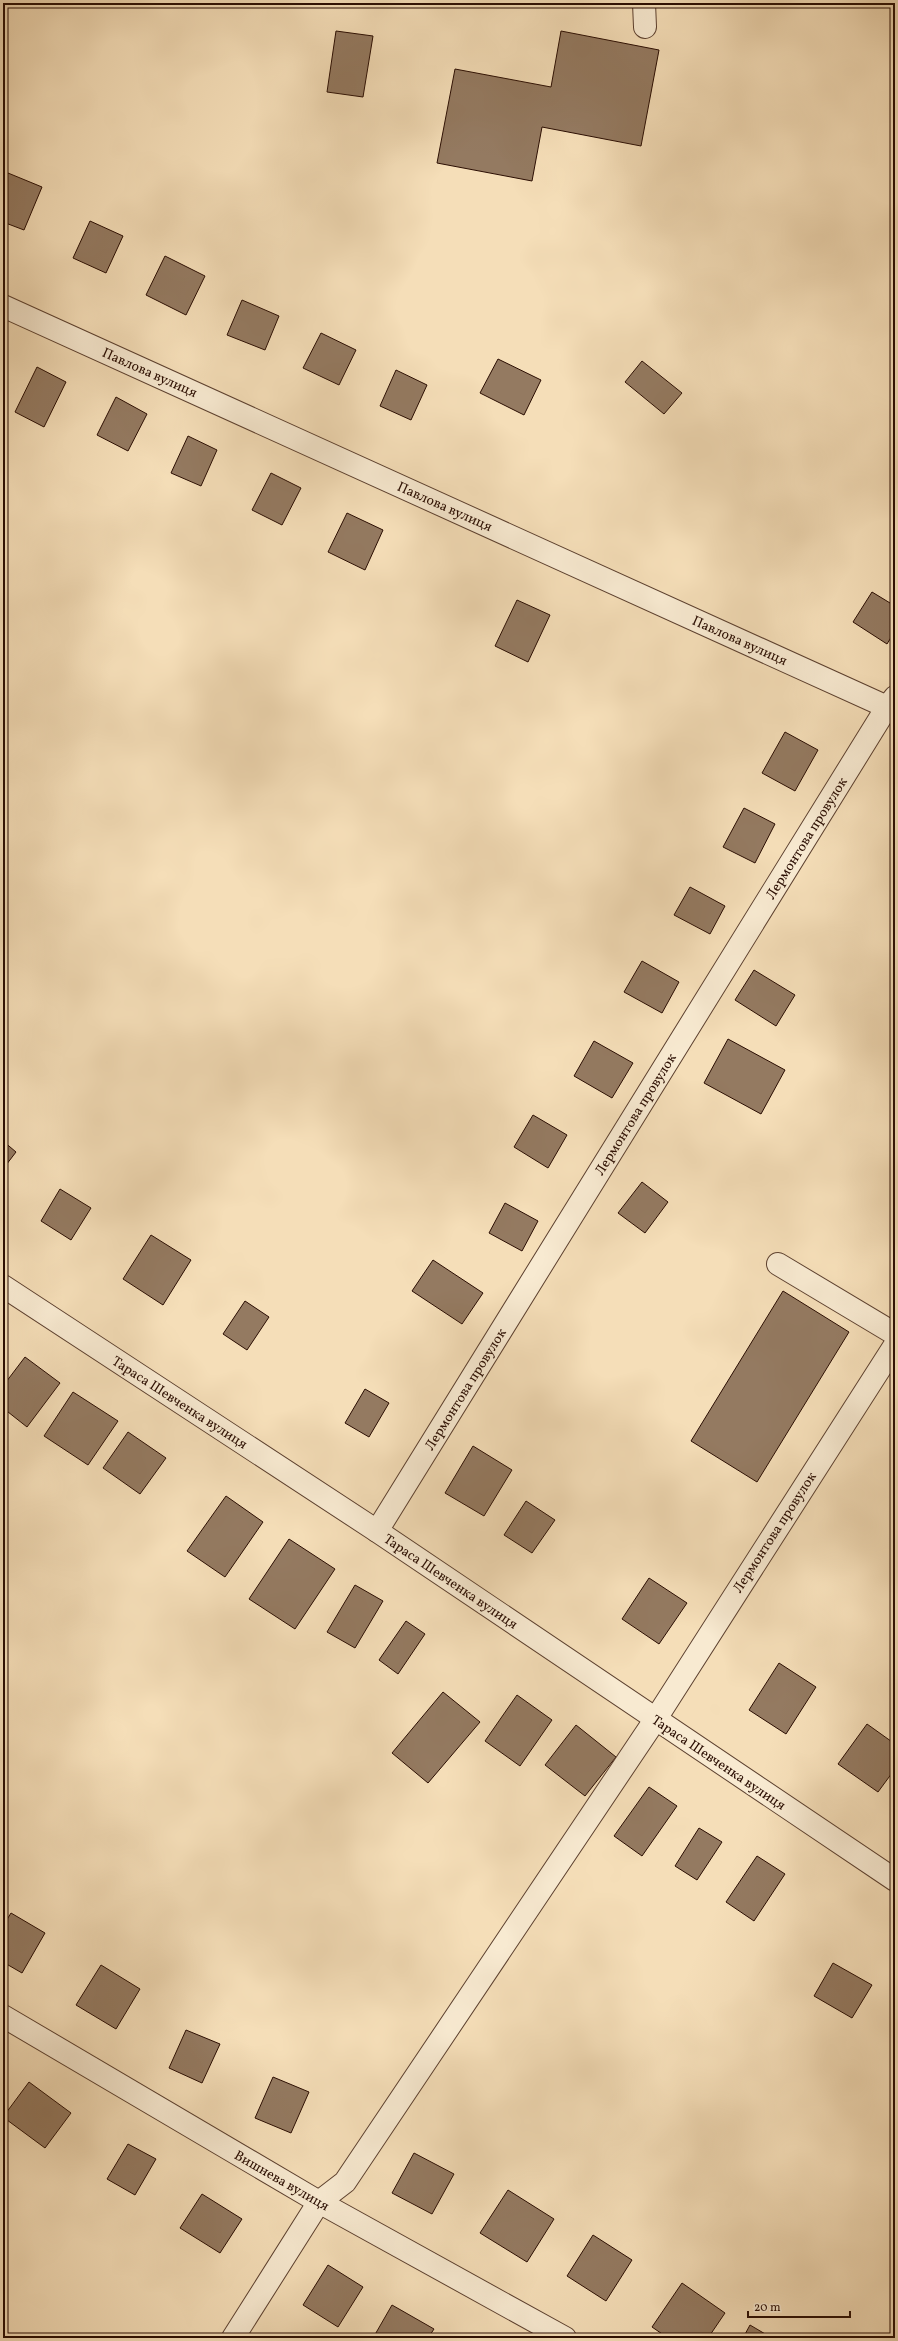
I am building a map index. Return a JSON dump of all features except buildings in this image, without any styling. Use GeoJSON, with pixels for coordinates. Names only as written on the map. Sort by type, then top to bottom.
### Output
{"type":"FeatureCollection","features":[{"type":"Feature","properties":{"kind":"street"},"geometry":{"type":"LineString","coordinates":[[644,3],[645,27]]}},
{"type":"Feature","properties":{"kind":"street","name":"Павлова вулиця"},"geometry":{"type":"LineString","coordinates":[[3,306],[891,702]]}},
{"type":"Feature","properties":{"kind":"street","name":"Лермонтова провулок"},"geometry":{"type":"LineString","coordinates":[[377,1531],[891,702]]}},
{"type":"Feature","properties":{"kind":"street"},"geometry":{"type":"LineString","coordinates":[[778,1264],[895,1334]]}},
{"type":"Feature","properties":{"kind":"street","name":"Тараса Шевченка вулиця"},"geometry":{"type":"LineString","coordinates":[[3,1286],[377,1531],[655,1720],[895,1880]]}},
{"type":"Feature","properties":{"kind":"street","name":"Лермонтова провулок"},"geometry":{"type":"LineString","coordinates":[[319,2202],[345,2182],[655,1720],[895,1346]]}},
{"type":"Feature","properties":{"kind":"street","name":"Вишнева вулиця"},"geometry":{"type":"LineString","coordinates":[[3,2016],[319,2202],[565,2338]]}},
{"type":"Feature","properties":{"kind":"street"},"geometry":{"type":"LineString","coordinates":[[233,2338],[319,2202]]}}]}
